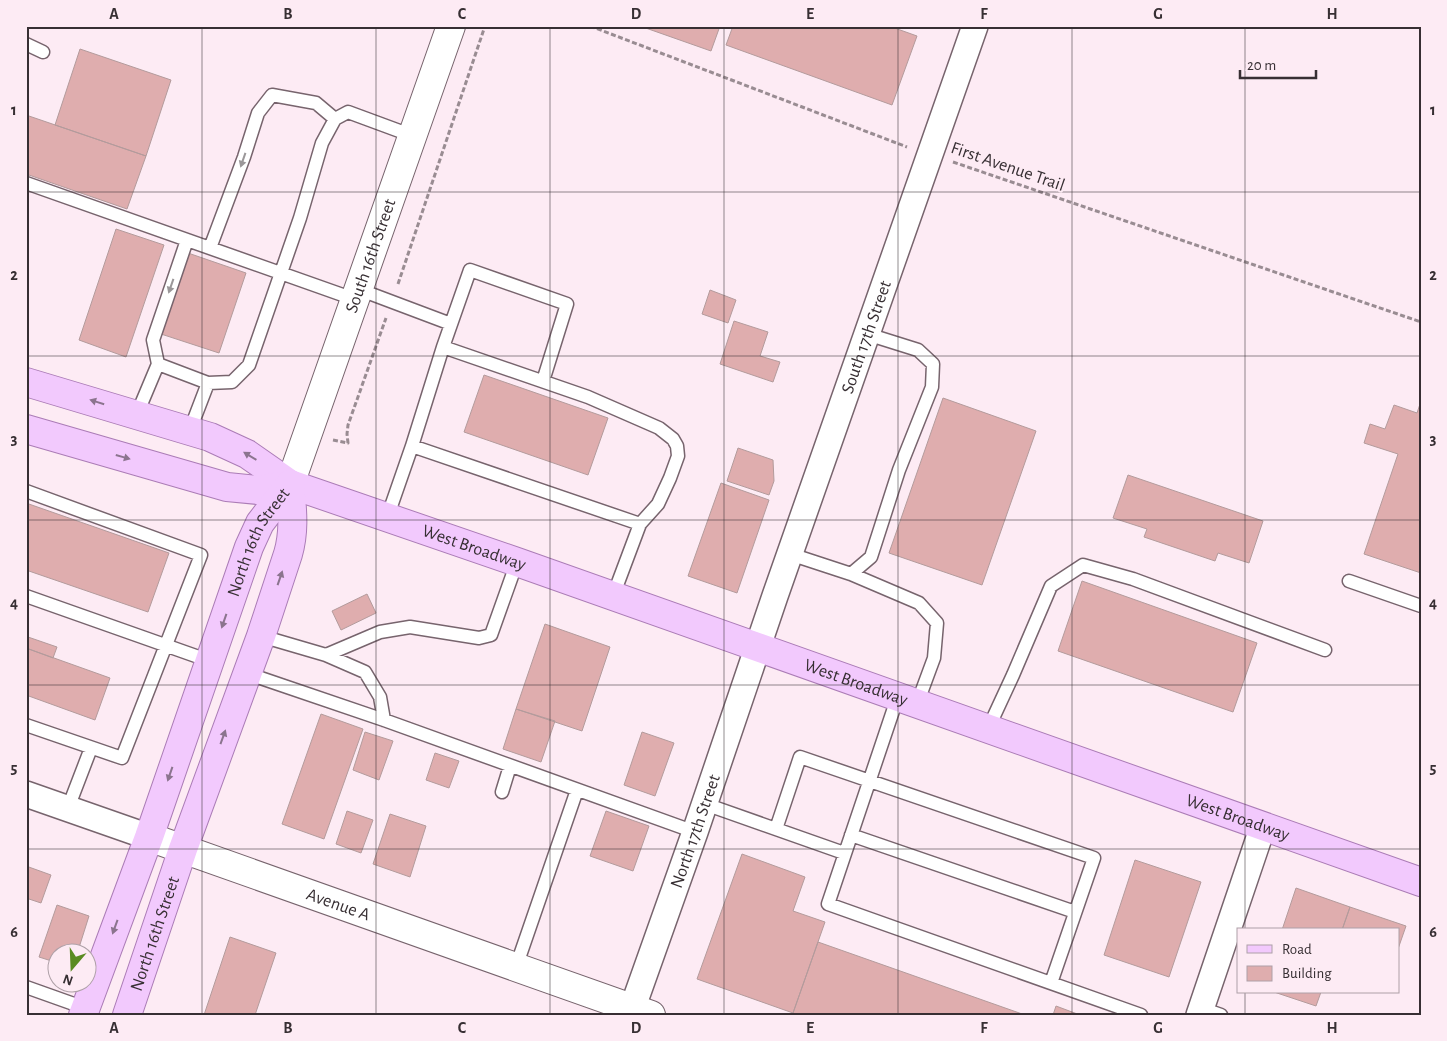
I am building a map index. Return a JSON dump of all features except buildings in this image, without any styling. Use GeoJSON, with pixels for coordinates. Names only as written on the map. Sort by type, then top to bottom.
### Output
{"type":"FeatureCollection","features":[{"type":"Feature","properties":{"kind":"main road","name":"West Broadway"},"geometry":{"type":"LineString","coordinates":[[26,382],[190,430],[239,449],[290,484],[517,562],[1421,882]]}},
{"type":"Feature","properties":{"kind":"main road","name":"West Broadway"},"geometry":{"type":"LineString","coordinates":[[26,428],[227,487],[258,490],[290,484]]}},
{"type":"Feature","properties":{"kind":"main road","name":"North 16th Street"},"geometry":{"type":"LineString","coordinates":[[127,1015],[182,849],[261,636],[291,542],[293,521],[290,484]]}},
{"type":"Feature","properties":{"kind":"main road","name":"North 16th Street"},"geometry":{"type":"LineString","coordinates":[[84,1012],[149,837],[254,534],[267,513],[290,484]]}},
{"type":"Feature","properties":{"kind":"street","name":"South 16th Street"},"geometry":{"type":"LineString","coordinates":[[290,484],[451,26]]}},
{"type":"Feature","properties":{"kind":"street","name":"South 17th Street"},"geometry":{"type":"LineString","coordinates":[[758,648],[975,26]]}},
{"type":"Feature","properties":{"kind":"street","name":"North 17th Street"},"geometry":{"type":"LineString","coordinates":[[638,1013],[695,832],[758,648]]}},
{"type":"Feature","properties":{"kind":"street","name":"Avenue A"},"geometry":{"type":"LineString","coordinates":[[26,794],[516,967],[638,1013]]}},
{"type":"Feature","properties":{"kind":"street"},"geometry":{"type":"LineString","coordinates":[[1207,1012],[1263,826]]}},
{"type":"Feature","properties":{"kind":"lane"},"geometry":{"type":"LineString","coordinates":[[26,44],[43,52]]}},
{"type":"Feature","properties":{"kind":"lane"},"geometry":{"type":"LineString","coordinates":[[210,248],[244,157],[258,113],[272,95],[316,104],[335,119]]}},
{"type":"Feature","properties":{"kind":"lane"},"geometry":{"type":"LineString","coordinates":[[158,364],[208,383],[232,382],[248,365],[300,218],[322,143],[335,119],[348,112],[413,136]]}},
{"type":"Feature","properties":{"kind":"lane"},"geometry":{"type":"LineString","coordinates":[[26,183],[281,273],[356,294],[392,301],[451,324]]}},
{"type":"Feature","properties":{"kind":"lane"},"geometry":{"type":"LineString","coordinates":[[137,414],[158,364],[153,340],[187,240]]}},
{"type":"Feature","properties":{"kind":"lane"},"geometry":{"type":"LineString","coordinates":[[388,518],[443,346],[470,270],[567,304],[542,381]]}},
{"type":"Feature","properties":{"kind":"lane"},"geometry":{"type":"LineString","coordinates":[[851,574],[871,557],[899,470],[932,387],[932,364],[918,350],[868,334]]}},
{"type":"Feature","properties":{"kind":"lane"},"geometry":{"type":"LineString","coordinates":[[443,346],[588,397],[659,428],[673,439],[677,446],[678,456],[670,478],[658,504],[640,524],[613,596]]}},
{"type":"Feature","properties":{"kind":"lane"},"geometry":{"type":"LineString","coordinates":[[190,430],[208,383]]}},
{"type":"Feature","properties":{"kind":"lane"},"geometry":{"type":"LineString","coordinates":[[412,446],[640,524]]}},
{"type":"Feature","properties":{"kind":"lane"},"geometry":{"type":"LineString","coordinates":[[26,491],[201,555],[122,758],[26,725]]}},
{"type":"Feature","properties":{"kind":"lane"},"geometry":{"type":"LineString","coordinates":[[790,554],[851,574],[919,603],[937,623],[934,658],[908,700],[869,780],[828,904],[1141,1015]]}},
{"type":"Feature","properties":{"kind":"lane"},"geometry":{"type":"LineString","coordinates":[[326,655],[380,632],[410,627],[479,638],[491,635],[517,562]]}},
{"type":"Feature","properties":{"kind":"lane"},"geometry":{"type":"LineString","coordinates":[[988,729],[1051,586],[1083,565],[1133,578],[1325,650]]}},
{"type":"Feature","properties":{"kind":"lane"},"geometry":{"type":"LineString","coordinates":[[1349,581],[1421,606]]}},
{"type":"Feature","properties":{"kind":"lane"},"geometry":{"type":"LineString","coordinates":[[26,596],[210,661]]}},
{"type":"Feature","properties":{"kind":"lane"},"geometry":{"type":"LineString","coordinates":[[261,636],[326,655],[365,672],[380,697],[384,720]]}},
{"type":"Feature","properties":{"kind":"lane"},"geometry":{"type":"LineString","coordinates":[[246,673],[384,720],[695,832]]}},
{"type":"Feature","properties":{"kind":"lane"},"geometry":{"type":"LineString","coordinates":[[68,808],[90,748]]}},
{"type":"Feature","properties":{"kind":"lane"},"geometry":{"type":"LineString","coordinates":[[776,829],[800,757],[1094,858],[1050,983]]}},
{"type":"Feature","properties":{"kind":"lane"},"geometry":{"type":"LineString","coordinates":[[502,792],[510,766]]}},
{"type":"Feature","properties":{"kind":"lane"},"geometry":{"type":"LineString","coordinates":[[516,967],[577,790]]}},
{"type":"Feature","properties":{"kind":"lane"},"geometry":{"type":"LineString","coordinates":[[705,804],[844,853]]}},
{"type":"Feature","properties":{"kind":"lane"},"geometry":{"type":"LineString","coordinates":[[850,835],[1075,912]]}},
{"type":"Feature","properties":{"kind":"lane"},"geometry":{"type":"LineString","coordinates":[[26,987],[84,1012]]}},
{"type":"Feature","properties":{"kind":"path"},"geometry":{"type":"LineString","coordinates":[[348,443],[348,425],[485,26]]}},
{"type":"Feature","properties":{"kind":"path","name":"First Avenue Trail"},"geometry":{"type":"LineString","coordinates":[[590,26],[930,155],[1421,322]]}}]}
